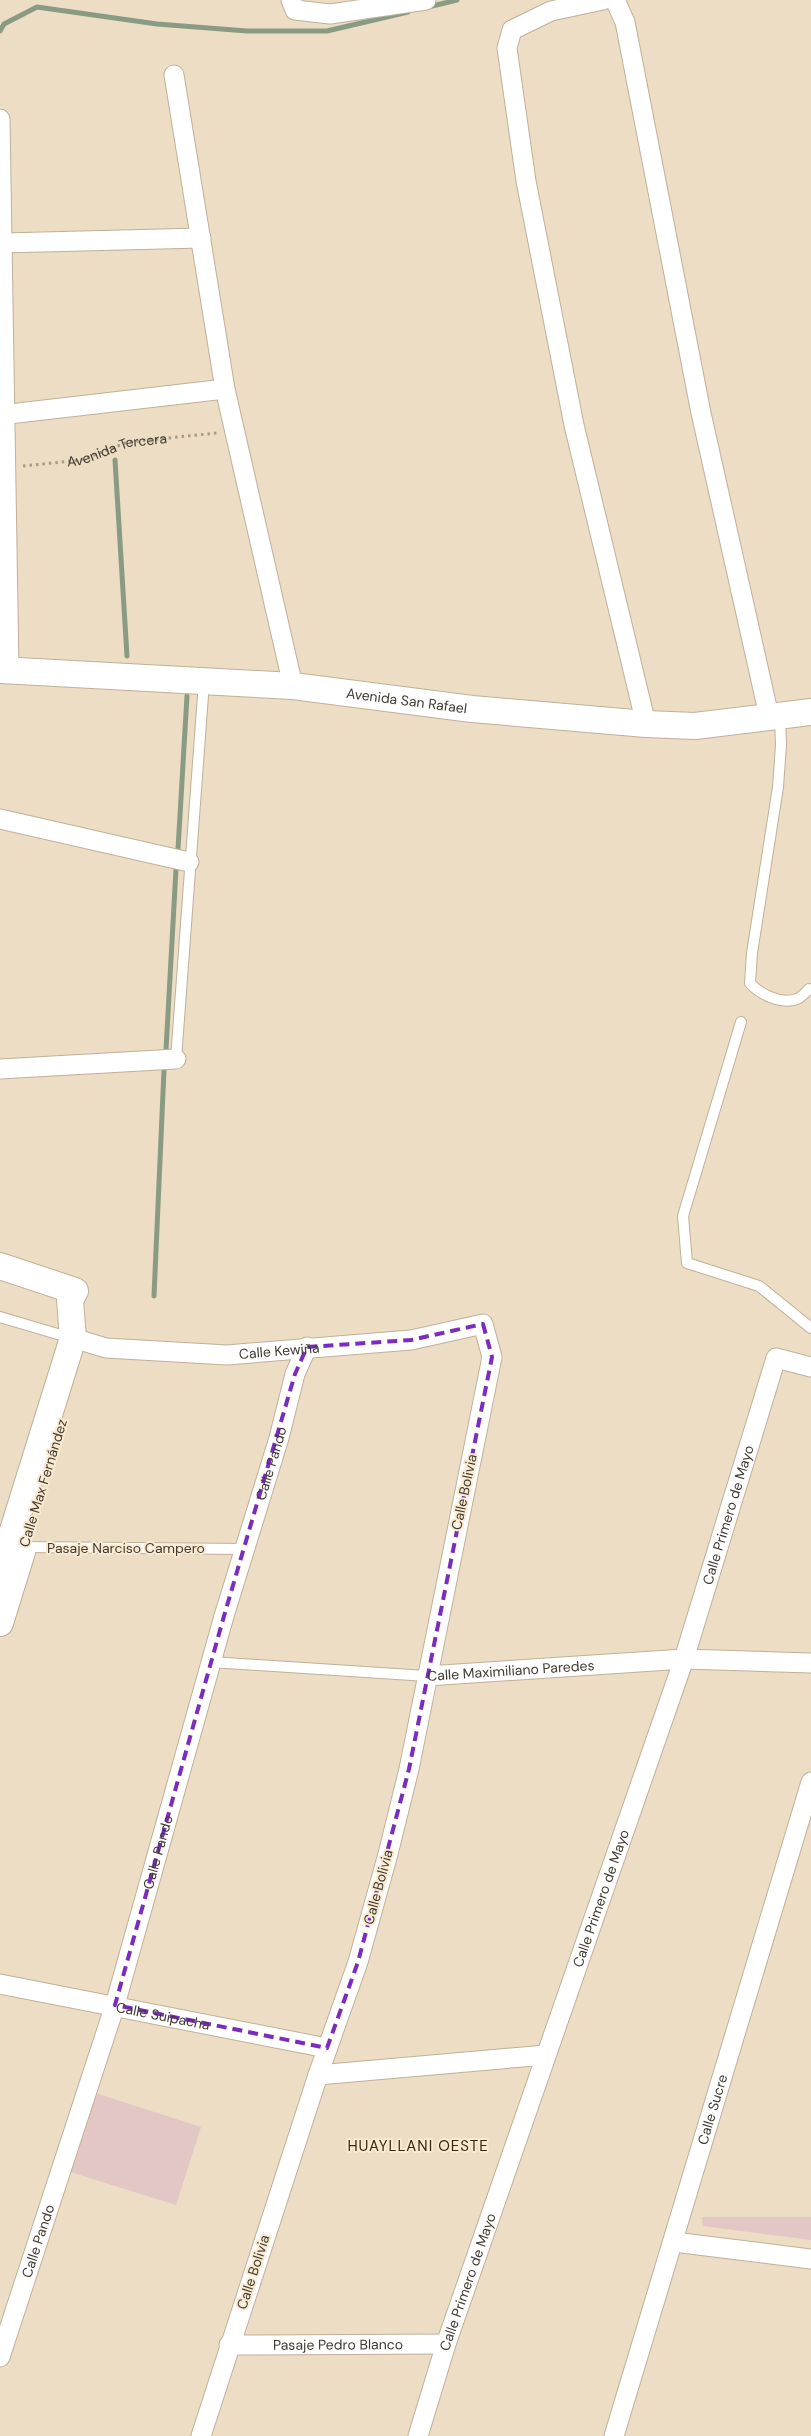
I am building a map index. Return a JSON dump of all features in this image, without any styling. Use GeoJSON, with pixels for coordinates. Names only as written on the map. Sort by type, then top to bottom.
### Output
{"type":"FeatureCollection","features":[{"type":"Feature","properties":{"kind":"street"},"geometry":{"type":"LineString","coordinates":[[291,0],[295,10],[330,14],[426,0]]}},
{"type":"Feature","properties":{"kind":"street"},"geometry":{"type":"LineString","coordinates":[[602,0],[551,11],[512,30],[507,48],[526,181],[574,425],[646,724]]}},
{"type":"Feature","properties":{"kind":"street"},"geometry":{"type":"LineString","coordinates":[[615,0],[625,22],[701,413],[774,716]]}},
{"type":"Feature","properties":{"kind":"street"},"geometry":{"type":"LineString","coordinates":[[174,74],[225,389],[293,686]]}},
{"type":"Feature","properties":{"kind":"street"},"geometry":{"type":"LineString","coordinates":[[0,119],[3,243],[3,415],[6,468],[4,670]]}},
{"type":"Feature","properties":{"kind":"street"},"geometry":{"type":"LineString","coordinates":[[3,243],[202,238]]}},
{"type":"Feature","properties":{"kind":"street"},"geometry":{"type":"LineString","coordinates":[[3,415],[225,389]]}},
{"type":"Feature","properties":{"kind":"street","name":"Avenida San Rafael"},"geometry":{"type":"LineString","coordinates":[[4,670],[293,686],[472,709],[646,724],[694,726],[811,712]]}},
{"type":"Feature","properties":{"kind":"street"},"geometry":{"type":"LineString","coordinates":[[0,819],[190,862]]}},
{"type":"Feature","properties":{"kind":"street"},"geometry":{"type":"LineString","coordinates":[[0,1069],[176,1059]]}},
{"type":"Feature","properties":{"kind":"street"},"geometry":{"type":"LineString","coordinates":[[0,1266],[75,1290],[70,1300],[80,1340]]}},
{"type":"Feature","properties":{"kind":"street","name":"Calle Kewiña"},"geometry":{"type":"LineString","coordinates":[[80,1340],[106,1348],[227,1355],[411,1340],[483,1324]]}},
{"type":"Feature","properties":{"kind":"street","name":"Calle Bolivia"},"geometry":{"type":"LineString","coordinates":[[201,2436],[229,2344],[318,2075],[358,1962],[388,1854],[409,1769],[492,1357],[483,1324]]}},
{"type":"Feature","properties":{"kind":"street","name":"Calle Max Fernández"},"geometry":{"type":"LineString","coordinates":[[0,1623],[16,1547],[80,1340]]}},
{"type":"Feature","properties":{"kind":"street","name":"Calle Pando"},"geometry":{"type":"LineString","coordinates":[[0,2357],[115,2005],[211,1662],[279,1438],[295,1374],[307,1347]]}},
{"type":"Feature","properties":{"kind":"street","name":"Calle Primero de Mayo"},"geometry":{"type":"LineString","coordinates":[[418,2436],[446,2344],[684,1659],[776,1358],[811,1367]]}},
{"type":"Feature","properties":{"kind":"street","name":"Calle Max Fernández"},"geometry":{"type":"LineString","coordinates":[[0,1572],[16,1547]]}},
{"type":"Feature","properties":{"kind":"street","name":"Calle Maximiliano Paredes"},"geometry":{"type":"LineString","coordinates":[[427,1676],[684,1659],[811,1663]]}},
{"type":"Feature","properties":{"kind":"street","name":"Calle Sucre"},"geometry":{"type":"LineString","coordinates":[[614,2436],[811,1782]]}},
{"type":"Feature","properties":{"kind":"street","name":"Calle Suipacha"},"geometry":{"type":"LineString","coordinates":[[0,1984],[327,2048]]}},
{"type":"Feature","properties":{"kind":"street"},"geometry":{"type":"LineString","coordinates":[[318,2075],[546,2055]]}},
{"type":"Feature","properties":{"kind":"street"},"geometry":{"type":"LineString","coordinates":[[674,2242],[811,2259]]}},
{"type":"Feature","properties":{"kind":"street","name":"Pasaje Pedro Blanco"},"geometry":{"type":"LineString","coordinates":[[229,2344],[446,2344]]}},
{"type":"Feature","properties":{"kind":"lane"},"geometry":{"type":"LineString","coordinates":[[176,1059],[204,681]]}},
{"type":"Feature","properties":{"kind":"lane"},"geometry":{"type":"LineString","coordinates":[[774,716],[781,745],[778,787],[752,953],[750,984],[756,991],[769,997],[785,1000],[797,999],[809,989]]}},
{"type":"Feature","properties":{"kind":"lane"},"geometry":{"type":"LineString","coordinates":[[741,1022],[683,1216],[687,1263],[759,1286],[811,1328]]}},
{"type":"Feature","properties":{"kind":"lane"},"geometry":{"type":"LineString","coordinates":[[0,1316],[80,1340]]}},
{"type":"Feature","properties":{"kind":"lane","name":"Pasaje Narciso Campero"},"geometry":{"type":"LineString","coordinates":[[16,1547],[245,1549]]}},
{"type":"Feature","properties":{"kind":"lane","name":"Calle Maximiliano Paredes"},"geometry":{"type":"LineString","coordinates":[[211,1662],[427,1676]]}},
{"type":"Feature","properties":{"kind":"path","name":"Avenida Tercera"},"geometry":{"type":"LineString","coordinates":[[6,468],[82,460],[128,442],[235,431]]}},
{"type":"Feature","properties":{"kind":"highlighted area"},"geometry":{"type":"Polygon","coordinates":[[[483,1324],[492,1357],[409,1769],[358,1962],[327,2048],[115,2005],[224,1616],[295,1374],[307,1347],[411,1340],[483,1324]]]}},
{"type":"Feature","properties":{"kind":"shaded area"},"geometry":{"type":"Polygon","coordinates":[[[92,2092],[201,2127],[176,2205],[67,2171],[92,2092]]]}},
{"type":"Feature","properties":{"kind":"shaded area"},"geometry":{"type":"Polygon","coordinates":[[[702,2217],[811,2217],[811,2240],[703,2226],[702,2217]]]}},
{"type":"Feature","properties":{"kind":"waterway"},"geometry":{"type":"LineString","coordinates":[[428,7],[457,0]]}},
{"type":"Feature","properties":{"kind":"waterway"},"geometry":{"type":"LineString","coordinates":[[0,31],[4,24],[37,7],[157,24],[247,31],[327,31],[408,12]]}},
{"type":"Feature","properties":{"kind":"waterway"},"geometry":{"type":"LineString","coordinates":[[115,460],[127,656]]}},
{"type":"Feature","properties":{"kind":"waterway"},"geometry":{"type":"LineString","coordinates":[[178,849],[187,696]]}},
{"type":"Feature","properties":{"kind":"waterway"},"geometry":{"type":"LineString","coordinates":[[166,1050],[176,869]]}},
{"type":"Feature","properties":{"kind":"waterway"},"geometry":{"type":"LineString","coordinates":[[154,1296],[164,1070]]}},
{"type":"Feature","properties":{"kind":"district","name":"HUAYLLANI OESTE"},"geometry":{"type":"Point","coordinates":[418,2146]}}]}
